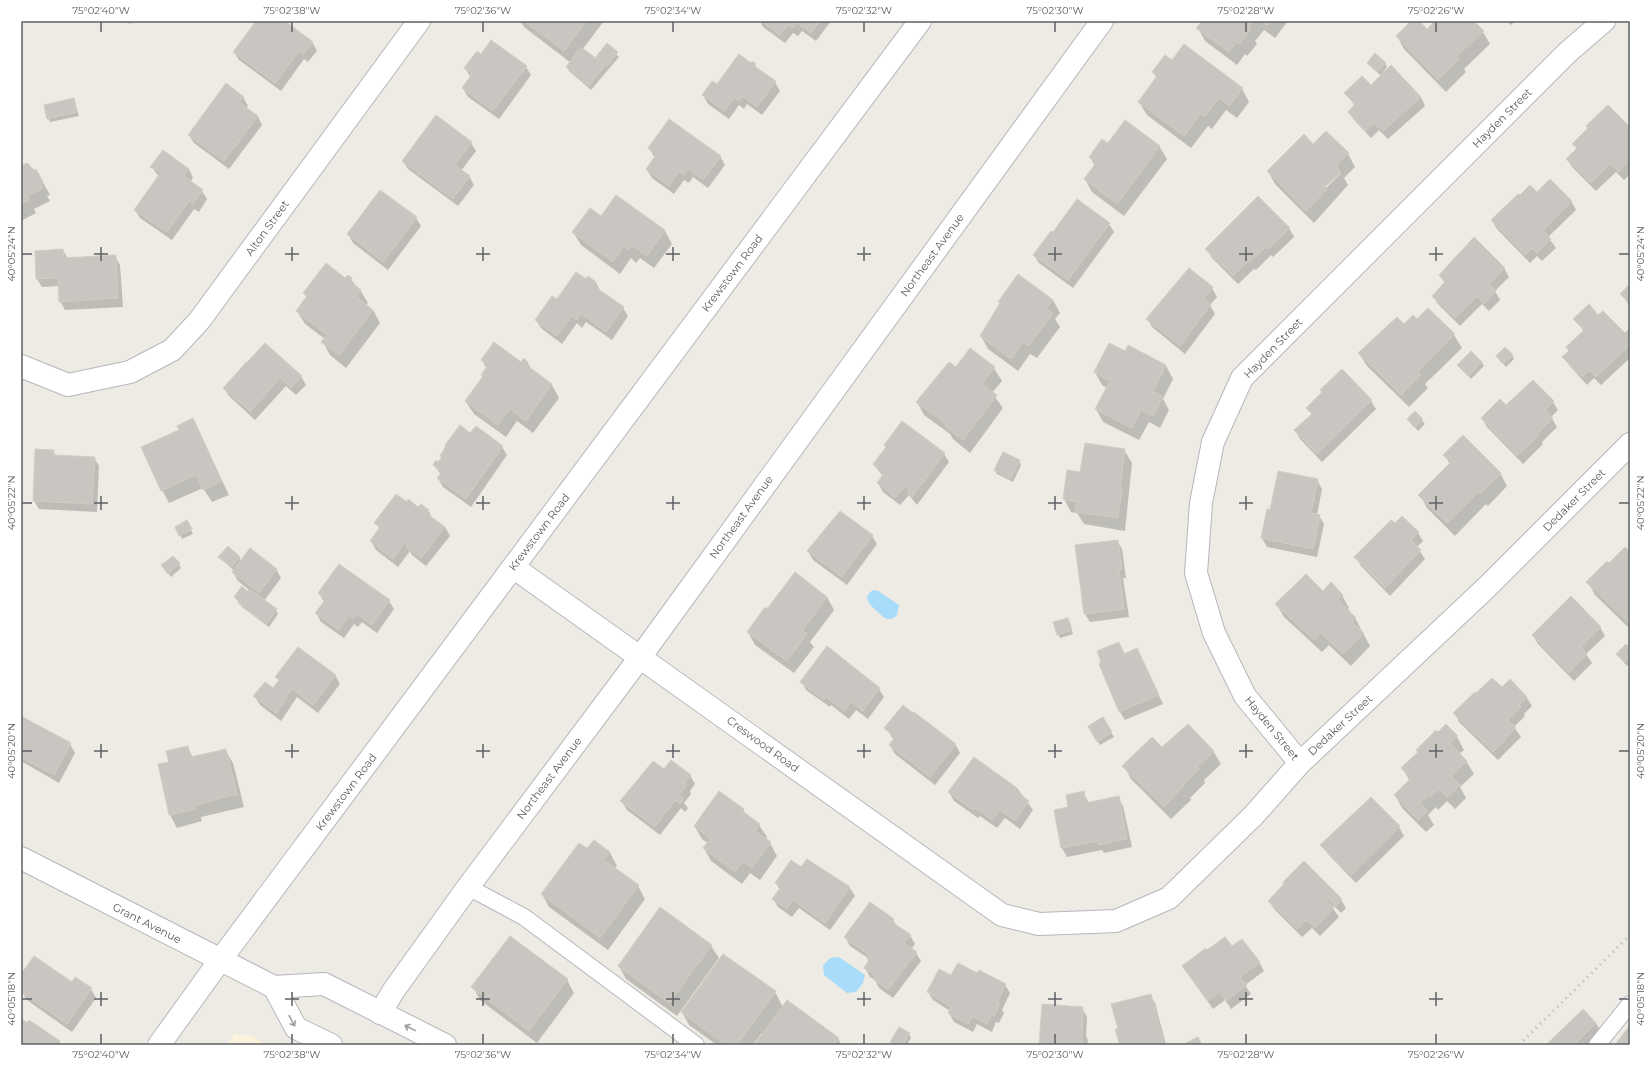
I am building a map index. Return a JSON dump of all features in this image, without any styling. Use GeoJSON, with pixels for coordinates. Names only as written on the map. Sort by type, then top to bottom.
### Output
{"type":"FeatureCollection","features":[{"type":"Feature","properties":{"kind":"street","name":"Alton Street"},"geometry":{"type":"LineString","coordinates":[[21,366],[68,385],[130,372],[172,350],[198,320],[419,21]]}},
{"type":"Feature","properties":{"kind":"street","name":"Krewstown Road"},"geometry":{"type":"LineString","coordinates":[[159,1045],[220,959],[920,21]]}},
{"type":"Feature","properties":{"kind":"street","name":"Northeast Avenue"},"geometry":{"type":"LineString","coordinates":[[380,1013],[394,990],[468,887],[641,656],[1102,21]]}},
{"type":"Feature","properties":{"kind":"street","name":"Hayden Street"},"geometry":{"type":"LineString","coordinates":[[1300,763],[1245,696],[1214,633],[1196,573],[1201,503],[1213,442],[1242,378],[1568,52],[1604,21]]}},
{"type":"Feature","properties":{"kind":"street","name":"Dedaker Street"},"geometry":{"type":"LineString","coordinates":[[1014,918],[1039,924],[1116,921],[1169,898],[1253,816],[1300,763],[1487,587],[1630,444]]}},
{"type":"Feature","properties":{"kind":"street","name":"Creswood Road"},"geometry":{"type":"LineString","coordinates":[[513,567],[641,656],[1002,915],[1014,918]]}},
{"type":"Feature","properties":{"kind":"street","name":"Grant Avenue"},"geometry":{"type":"LineString","coordinates":[[21,858],[274,986],[324,984],[445,1045]]}},
{"type":"Feature","properties":{"kind":"street"},"geometry":{"type":"LineString","coordinates":[[274,986],[296,1028],[331,1045]]}},
{"type":"Feature","properties":{"kind":"lane"},"geometry":{"type":"LineString","coordinates":[[468,887],[524,917],[696,1045]]}},
{"type":"Feature","properties":{"kind":"lane"},"geometry":{"type":"LineString","coordinates":[[1597,1045],[1630,1004]]}},
{"type":"Feature","properties":{"kind":"shaded area"},"geometry":{"type":"Polygon","coordinates":[[[235,1034],[251,1036],[267,1045],[227,1045],[235,1034]]]}},
{"type":"Feature","properties":{"kind":"water"},"geometry":{"type":"Polygon","coordinates":[[[873,590],[878,591],[899,605],[896,616],[889,619],[881,616],[870,604],[867,599],[869,593],[873,590]]]}},
{"type":"Feature","properties":{"kind":"water"},"geometry":{"type":"Polygon","coordinates":[[[839,957],[865,975],[863,983],[856,992],[847,993],[824,975],[823,966],[830,958],[839,957]]]}},
{"type":"Feature","properties":{"kind":"building"},"geometry":{"type":"Polygon","coordinates":[[[256,21],[285,21],[313,42],[303,55],[299,51],[275,83],[233,52],[256,21]]]}},
{"type":"Feature","properties":{"kind":"building"},"geometry":{"type":"Polygon","coordinates":[[[524,21],[587,21],[564,51],[524,21]]]}},
{"type":"Feature","properties":{"kind":"building"},"geometry":{"type":"Polygon","coordinates":[[[761,21],[820,21],[811,33],[797,23],[793,28],[788,25],[780,35],[761,21]]]}},
{"type":"Feature","properties":{"kind":"building"},"geometry":{"type":"Polygon","coordinates":[[[1202,21],[1253,21],[1248,29],[1250,30],[1240,44],[1237,42],[1229,52],[1196,28],[1202,21]]]}},
{"type":"Feature","properties":{"kind":"building"},"geometry":{"type":"Polygon","coordinates":[[[1261,21],[1271,21],[1267,26],[1261,21]]]}},
{"type":"Feature","properties":{"kind":"building"},"geometry":{"type":"Polygon","coordinates":[[[1411,21],[1419,21],[1427,29],[1435,21],[1474,21],[1484,31],[1457,56],[1459,59],[1438,80],[1396,36],[1411,21]]]}},
{"type":"Feature","properties":{"kind":"building"},"geometry":{"type":"Polygon","coordinates":[[[491,40],[527,66],[493,111],[462,88],[472,74],[464,68],[477,51],[481,54],[491,40]]]}},
{"type":"Feature","properties":{"kind":"building"},"geometry":{"type":"Polygon","coordinates":[[[607,43],[618,52],[607,66],[596,57],[607,43]]]}},
{"type":"Feature","properties":{"kind":"building"},"geometry":{"type":"Polygon","coordinates":[[[1184,44],[1243,88],[1229,106],[1219,98],[1205,116],[1201,114],[1184,136],[1138,102],[1157,76],[1152,72],[1165,55],[1172,60],[1184,44]]]}},
{"type":"Feature","properties":{"kind":"building"},"geometry":{"type":"Polygon","coordinates":[[[581,47],[605,65],[589,86],[566,67],[581,47]]]}},
{"type":"Feature","properties":{"kind":"building"},"geometry":{"type":"Polygon","coordinates":[[[1375,53],[1386,63],[1377,72],[1367,63],[1375,53]]]}},
{"type":"Feature","properties":{"kind":"building"},"geometry":{"type":"Polygon","coordinates":[[[739,54],[751,63],[752,61],[756,64],[754,66],[776,81],[757,107],[742,96],[739,101],[734,98],[724,111],[702,95],[712,81],[717,84],[739,54]]]}},
{"type":"Feature","properties":{"kind":"building"},"geometry":{"type":"Polygon","coordinates":[[[1391,65],[1421,97],[1383,131],[1374,123],[1365,131],[1348,112],[1355,104],[1344,93],[1362,76],[1371,85],[1391,65]]]}},
{"type":"Feature","properties":{"kind":"building"},"geometry":{"type":"Polygon","coordinates":[[[226,83],[244,97],[239,102],[258,116],[224,161],[188,135],[226,83]]]}},
{"type":"Feature","properties":{"kind":"building"},"geometry":{"type":"Polygon","coordinates":[[[74,98],[77,112],[47,119],[44,105],[74,98]]]}},
{"type":"Feature","properties":{"kind":"building"},"geometry":{"type":"Polygon","coordinates":[[[1608,105],[1630,127],[1630,160],[1619,172],[1610,164],[1591,183],[1566,159],[1577,148],[1572,144],[1588,128],[1586,126],[1608,105]]]}},
{"type":"Feature","properties":{"kind":"building"},"geometry":{"type":"Polygon","coordinates":[[[436,115],[472,142],[455,165],[470,176],[453,199],[402,161],[436,115]]]}},
{"type":"Feature","properties":{"kind":"building"},"geometry":{"type":"Polygon","coordinates":[[[669,119],[721,156],[703,180],[688,169],[684,175],[679,172],[669,186],[646,169],[656,155],[648,148],[669,119]]]}},
{"type":"Feature","properties":{"kind":"building"},"geometry":{"type":"Polygon","coordinates":[[[1125,120],[1160,146],[1117,204],[1084,179],[1096,163],[1089,157],[1102,139],[1108,143],[1125,120]]]}},
{"type":"Feature","properties":{"kind":"building"},"geometry":{"type":"Polygon","coordinates":[[[1326,131],[1349,153],[1336,166],[1341,172],[1325,187],[1327,189],[1306,211],[1267,171],[1304,134],[1313,144],[1326,131]]]}},
{"type":"Feature","properties":{"kind":"building"},"geometry":{"type":"Polygon","coordinates":[[[163,150],[189,169],[184,176],[203,190],[193,204],[189,201],[167,232],[134,210],[161,172],[150,167],[163,150]]]}},
{"type":"Feature","properties":{"kind":"building"},"geometry":{"type":"Polygon","coordinates":[[[27,163],[34,170],[36,169],[43,182],[40,183],[43,188],[27,196],[29,200],[21,204],[21,166],[27,163]]]}},
{"type":"Feature","properties":{"kind":"building"},"geometry":{"type":"Polygon","coordinates":[[[1550,179],[1572,201],[1543,230],[1551,239],[1537,253],[1532,248],[1525,255],[1491,220],[1518,194],[1520,195],[1530,185],[1537,192],[1550,179]]]}},
{"type":"Feature","properties":{"kind":"building"},"geometry":{"type":"Polygon","coordinates":[[[380,190],[417,217],[383,262],[347,234],[380,190]]]}},
{"type":"Feature","properties":{"kind":"building"},"geometry":{"type":"Polygon","coordinates":[[[616,195],[665,230],[647,256],[632,245],[629,250],[624,246],[613,262],[572,232],[590,208],[601,216],[616,195]]]}},
{"type":"Feature","properties":{"kind":"building"},"geometry":{"type":"Polygon","coordinates":[[[1258,196],[1290,228],[1268,249],[1266,247],[1250,262],[1248,261],[1233,276],[1205,249],[1258,196]]]}},
{"type":"Feature","properties":{"kind":"building"},"geometry":{"type":"Polygon","coordinates":[[[1077,199],[1110,223],[1068,280],[1033,255],[1051,231],[1053,232],[1077,199]]]}},
{"type":"Feature","properties":{"kind":"building"},"geometry":{"type":"Polygon","coordinates":[[[1474,237],[1505,268],[1489,284],[1496,291],[1484,304],[1477,296],[1455,318],[1432,296],[1445,282],[1439,275],[1474,237]]]}},
{"type":"Feature","properties":{"kind":"building"},"geometry":{"type":"Polygon","coordinates":[[[63,249],[64,258],[116,255],[118,298],[59,302],[58,278],[36,279],[35,251],[63,249]]]}},
{"type":"Feature","properties":{"kind":"building"},"geometry":{"type":"Polygon","coordinates":[[[326,263],[345,278],[348,275],[352,278],[350,281],[361,290],[356,296],[373,310],[339,355],[321,342],[327,335],[296,311],[307,296],[303,293],[326,263]]]}},
{"type":"Feature","properties":{"kind":"building"},"geometry":{"type":"Polygon","coordinates":[[[1189,268],[1213,287],[1204,299],[1211,304],[1180,346],[1146,319],[1189,268]]]}},
{"type":"Feature","properties":{"kind":"building"},"geometry":{"type":"Polygon","coordinates":[[[576,272],[586,279],[588,276],[596,282],[594,286],[624,307],[606,332],[581,314],[577,320],[572,316],[557,336],[535,320],[552,296],[557,299],[576,272]]]}},
{"type":"Feature","properties":{"kind":"building"},"geometry":{"type":"Polygon","coordinates":[[[1018,274],[1053,300],[1046,309],[1053,313],[1029,346],[1023,342],[1011,359],[980,336],[1000,303],[998,302],[1018,274]]]}},
{"type":"Feature","properties":{"kind":"building"},"geometry":{"type":"Polygon","coordinates":[[[1630,284],[1630,304],[1620,294],[1630,284]]]}},
{"type":"Feature","properties":{"kind":"building"},"geometry":{"type":"Polygon","coordinates":[[[1589,304],[1598,315],[1603,311],[1625,333],[1630,328],[1630,345],[1596,377],[1589,370],[1582,377],[1562,357],[1569,351],[1566,347],[1584,330],[1573,319],[1589,304]]]}},
{"type":"Feature","properties":{"kind":"building"},"geometry":{"type":"Polygon","coordinates":[[[1428,308],[1455,334],[1418,371],[1421,375],[1401,395],[1358,353],[1397,317],[1404,324],[1413,315],[1417,319],[1428,308]]]}},
{"type":"Feature","properties":{"kind":"building"},"geometry":{"type":"Polygon","coordinates":[[[494,342],[521,362],[524,358],[527,361],[525,364],[552,384],[526,421],[510,409],[498,425],[465,401],[483,376],[481,375],[488,365],[481,360],[494,342]]]}},
{"type":"Feature","properties":{"kind":"building"},"geometry":{"type":"Polygon","coordinates":[[[265,343],[302,376],[291,388],[280,378],[250,412],[223,388],[265,343]]]}},
{"type":"Feature","properties":{"kind":"building"},"geometry":{"type":"Polygon","coordinates":[[[1109,343],[1125,351],[1128,345],[1166,365],[1153,391],[1163,397],[1153,416],[1141,410],[1132,428],[1095,409],[1110,381],[1094,372],[1109,343]]]}},
{"type":"Feature","properties":{"kind":"building"},"geometry":{"type":"Polygon","coordinates":[[[1505,347],[1513,355],[1503,364],[1496,356],[1505,347]]]}},
{"type":"Feature","properties":{"kind":"building"},"geometry":{"type":"Polygon","coordinates":[[[970,348],[995,367],[982,384],[997,395],[963,440],[945,426],[946,424],[916,402],[949,362],[956,367],[970,348]]]}},
{"type":"Feature","properties":{"kind":"building"},"geometry":{"type":"Polygon","coordinates":[[[1471,351],[1482,362],[1468,376],[1457,365],[1471,351]]]}},
{"type":"Feature","properties":{"kind":"building"},"geometry":{"type":"Polygon","coordinates":[[[1342,369],[1372,400],[1317,454],[1294,430],[1312,414],[1306,408],[1322,392],[1320,390],[1342,369]]]}},
{"type":"Feature","properties":{"kind":"building"},"geometry":{"type":"Polygon","coordinates":[[[1533,380],[1554,401],[1545,410],[1553,418],[1537,434],[1539,435],[1517,456],[1481,418],[1500,399],[1506,405],[1533,380]]]}},
{"type":"Feature","properties":{"kind":"building"},"geometry":{"type":"Polygon","coordinates":[[[1415,411],[1423,419],[1415,428],[1407,419],[1415,411]]]}},
{"type":"Feature","properties":{"kind":"building"},"geometry":{"type":"Polygon","coordinates":[[[193,418],[222,481],[203,490],[196,475],[161,491],[141,447],[179,430],[177,426],[193,418]]]}},
{"type":"Feature","properties":{"kind":"building"},"geometry":{"type":"Polygon","coordinates":[[[902,421],[945,453],[912,497],[907,493],[910,489],[904,487],[895,498],[877,483],[884,473],[873,464],[886,447],[884,445],[902,421]]]}},
{"type":"Feature","properties":{"kind":"building"},"geometry":{"type":"Polygon","coordinates":[[[460,425],[470,433],[476,426],[503,446],[466,499],[437,478],[442,472],[433,465],[436,460],[438,462],[442,457],[440,456],[446,446],[445,445],[460,425]]]}},
{"type":"Feature","properties":{"kind":"building"},"geometry":{"type":"Polygon","coordinates":[[[1463,435],[1501,473],[1480,494],[1478,492],[1447,523],[1418,495],[1451,462],[1443,455],[1463,435]]]}},
{"type":"Feature","properties":{"kind":"building"},"geometry":{"type":"Polygon","coordinates":[[[1085,443],[1125,449],[1118,518],[1075,512],[1077,502],[1063,499],[1067,470],[1080,472],[1085,443]]]}},
{"type":"Feature","properties":{"kind":"building"},"geometry":{"type":"Polygon","coordinates":[[[35,449],[54,450],[54,455],[95,457],[92,504],[33,501],[35,449]]]}},
{"type":"Feature","properties":{"kind":"building"},"geometry":{"type":"Polygon","coordinates":[[[1003,452],[1020,460],[1010,479],[994,470],[1003,452]]]}},
{"type":"Feature","properties":{"kind":"building"},"geometry":{"type":"Polygon","coordinates":[[[1278,471],[1318,479],[1311,513],[1320,515],[1313,549],[1261,538],[1267,509],[1270,510],[1278,471]]]}},
{"type":"Feature","properties":{"kind":"building"},"geometry":{"type":"Polygon","coordinates":[[[396,494],[407,502],[408,499],[418,507],[421,504],[429,510],[426,513],[445,527],[421,558],[406,547],[407,545],[405,543],[393,559],[370,541],[380,527],[374,523],[396,494]]]}},
{"type":"Feature","properties":{"kind":"building"},"geometry":{"type":"Polygon","coordinates":[[[840,511],[873,535],[842,577],[807,551],[840,511]]]}},
{"type":"Feature","properties":{"kind":"building"},"geometry":{"type":"Polygon","coordinates":[[[1402,516],[1419,532],[1411,540],[1421,550],[1385,588],[1354,557],[1391,520],[1395,523],[1402,516]]]}},
{"type":"Feature","properties":{"kind":"building"},"geometry":{"type":"Polygon","coordinates":[[[187,520],[192,529],[179,536],[175,527],[187,520]]]}},
{"type":"Feature","properties":{"kind":"building"},"geometry":{"type":"Polygon","coordinates":[[[1118,540],[1122,569],[1119,570],[1124,609],[1084,614],[1075,545],[1118,540]]]}},
{"type":"Feature","properties":{"kind":"building"},"geometry":{"type":"Polygon","coordinates":[[[228,546],[240,557],[231,567],[218,557],[228,546]]]}},
{"type":"Feature","properties":{"kind":"building"},"geometry":{"type":"Polygon","coordinates":[[[1625,547],[1630,552],[1630,624],[1586,582],[1607,561],[1609,563],[1625,547]]]}},
{"type":"Feature","properties":{"kind":"building"},"geometry":{"type":"Polygon","coordinates":[[[250,548],[277,569],[259,593],[232,572],[250,548]]]}},
{"type":"Feature","properties":{"kind":"building"},"geometry":{"type":"Polygon","coordinates":[[[173,556],[180,563],[168,574],[161,565],[173,556]]]}},
{"type":"Feature","properties":{"kind":"building"},"geometry":{"type":"Polygon","coordinates":[[[339,564],[390,600],[372,625],[357,614],[353,619],[349,616],[339,630],[315,613],[326,599],[318,593],[339,564]]]}},
{"type":"Feature","properties":{"kind":"building"},"geometry":{"type":"Polygon","coordinates":[[[795,572],[827,597],[802,631],[807,634],[787,661],[747,632],[765,607],[767,609],[795,572]]]}},
{"type":"Feature","properties":{"kind":"building"},"geometry":{"type":"Polygon","coordinates":[[[1306,574],[1323,591],[1331,582],[1343,595],[1338,599],[1356,618],[1352,622],[1364,633],[1343,654],[1321,633],[1314,640],[1275,604],[1306,574]]]}},
{"type":"Feature","properties":{"kind":"building"},"geometry":{"type":"Polygon","coordinates":[[[242,586],[247,591],[249,589],[277,609],[267,624],[238,603],[240,601],[234,597],[242,586]]]}},
{"type":"Feature","properties":{"kind":"building"},"geometry":{"type":"Polygon","coordinates":[[[1571,596],[1601,627],[1581,647],[1587,654],[1569,673],[1532,635],[1571,596]]]}},
{"type":"Feature","properties":{"kind":"building"},"geometry":{"type":"Polygon","coordinates":[[[1068,618],[1072,630],[1057,635],[1053,622],[1068,618]]]}},
{"type":"Feature","properties":{"kind":"building"},"geometry":{"type":"Polygon","coordinates":[[[1119,642],[1124,654],[1137,648],[1159,695],[1119,712],[1099,664],[1101,662],[1097,651],[1119,642]]]}},
{"type":"Feature","properties":{"kind":"building"},"geometry":{"type":"Polygon","coordinates":[[[1626,644],[1630,648],[1630,657],[1624,662],[1616,654],[1626,644]]]}},
{"type":"Feature","properties":{"kind":"building"},"geometry":{"type":"Polygon","coordinates":[[[827,646],[880,688],[863,711],[851,702],[844,711],[826,697],[824,700],[800,682],[827,646]]]}},
{"type":"Feature","properties":{"kind":"building"},"geometry":{"type":"Polygon","coordinates":[[[298,647],[336,675],[313,705],[292,689],[286,697],[287,699],[276,713],[253,696],[265,682],[273,688],[279,680],[275,677],[298,647]]]}},
{"type":"Feature","properties":{"kind":"building"},"geometry":{"type":"Polygon","coordinates":[[[1492,678],[1502,687],[1510,679],[1527,697],[1519,705],[1521,707],[1508,720],[1516,728],[1493,752],[1453,713],[1492,678]]]}},
{"type":"Feature","properties":{"kind":"building"},"geometry":{"type":"Polygon","coordinates":[[[903,705],[956,744],[930,777],[889,745],[895,737],[884,728],[903,705]]]}},
{"type":"Feature","properties":{"kind":"building"},"geometry":{"type":"Polygon","coordinates":[[[21,716],[71,743],[54,775],[22,758],[21,716]]]}},
{"type":"Feature","properties":{"kind":"building"},"geometry":{"type":"Polygon","coordinates":[[[1103,717],[1112,732],[1097,742],[1088,726],[1103,717]]]}},
{"type":"Feature","properties":{"kind":"building"},"geometry":{"type":"Polygon","coordinates":[[[1188,724],[1214,751],[1197,767],[1199,769],[1164,807],[1122,766],[1152,737],[1162,747],[1188,724]]]}},
{"type":"Feature","properties":{"kind":"building"},"geometry":{"type":"Polygon","coordinates":[[[1446,724],[1458,736],[1450,743],[1467,761],[1451,776],[1460,785],[1447,797],[1439,789],[1430,797],[1428,795],[1420,803],[1428,811],[1418,820],[1394,795],[1411,778],[1401,768],[1418,752],[1416,750],[1436,730],[1438,732],[1446,724]]]}},
{"type":"Feature","properties":{"kind":"building"},"geometry":{"type":"Polygon","coordinates":[[[188,746],[191,757],[226,749],[237,794],[195,805],[196,809],[169,815],[158,764],[169,762],[166,751],[188,746]]]}},
{"type":"Feature","properties":{"kind":"building"},"geometry":{"type":"Polygon","coordinates":[[[974,757],[1017,788],[1015,790],[1029,801],[1015,821],[1000,810],[992,820],[975,808],[973,810],[948,792],[974,757]]]}},
{"type":"Feature","properties":{"kind":"building"},"geometry":{"type":"Polygon","coordinates":[[[671,760],[691,775],[685,783],[687,785],[679,795],[684,799],[680,804],[675,800],[655,827],[620,801],[653,761],[664,769],[671,760]]]}},
{"type":"Feature","properties":{"kind":"building"},"geometry":{"type":"Polygon","coordinates":[[[719,791],[744,809],[742,811],[760,824],[755,831],[771,842],[752,868],[743,861],[735,872],[703,848],[710,839],[694,826],[719,791]]]}},
{"type":"Feature","properties":{"kind":"building"},"geometry":{"type":"Polygon","coordinates":[[[1084,791],[1086,803],[1119,796],[1127,839],[1098,845],[1098,841],[1061,848],[1054,810],[1068,807],[1066,795],[1084,791]]]}},
{"type":"Feature","properties":{"kind":"building"},"geometry":{"type":"Polygon","coordinates":[[[1371,797],[1400,826],[1351,875],[1320,845],[1371,797]]]}},
{"type":"Feature","properties":{"kind":"building"},"geometry":{"type":"Polygon","coordinates":[[[594,840],[610,852],[604,860],[639,885],[600,938],[541,894],[579,843],[587,848],[594,840]]]}},
{"type":"Feature","properties":{"kind":"building"},"geometry":{"type":"Polygon","coordinates":[[[807,859],[850,887],[825,923],[793,900],[787,909],[772,899],[781,887],[775,883],[791,860],[801,867],[807,859]]]}},
{"type":"Feature","properties":{"kind":"building"},"geometry":{"type":"Polygon","coordinates":[[[1304,861],[1342,899],[1336,906],[1328,898],[1326,900],[1334,908],[1315,928],[1306,920],[1297,929],[1268,901],[1284,884],[1283,882],[1304,861]]]}},
{"type":"Feature","properties":{"kind":"building"},"geometry":{"type":"Polygon","coordinates":[[[870,902],[894,919],[892,922],[911,935],[904,943],[917,952],[888,990],[873,979],[875,976],[864,968],[869,960],[867,959],[869,955],[844,937],[870,902]]]}},
{"type":"Feature","properties":{"kind":"building"},"geometry":{"type":"Polygon","coordinates":[[[660,907],[712,945],[669,1003],[618,966],[660,907]]]}},
{"type":"Feature","properties":{"kind":"building"},"geometry":{"type":"Polygon","coordinates":[[[510,936],[568,979],[529,1031],[471,987],[510,936]]]}},
{"type":"Feature","properties":{"kind":"building"},"geometry":{"type":"Polygon","coordinates":[[[1225,937],[1232,946],[1242,939],[1260,962],[1240,977],[1247,985],[1226,1001],[1219,992],[1208,1001],[1182,966],[1206,948],[1207,950],[1225,937]]]}},
{"type":"Feature","properties":{"kind":"building"},"geometry":{"type":"Polygon","coordinates":[[[723,954],[776,991],[737,1045],[726,1045],[681,1012],[723,954]]]}},
{"type":"Feature","properties":{"kind":"building"},"geometry":{"type":"Polygon","coordinates":[[[34,956],[72,982],[75,977],[92,988],[67,1024],[21,992],[25,986],[21,983],[21,974],[34,956]]]}},
{"type":"Feature","properties":{"kind":"building"},"geometry":{"type":"Polygon","coordinates":[[[958,963],[977,973],[979,970],[1006,984],[997,1003],[1000,1004],[994,1016],[992,1014],[987,1024],[972,1016],[968,1024],[948,1013],[951,1007],[927,992],[939,969],[951,975],[958,963]]]}},
{"type":"Feature","properties":{"kind":"building"},"geometry":{"type":"Polygon","coordinates":[[[1151,994],[1164,1045],[1120,1045],[1115,1029],[1118,1029],[1111,1004],[1151,994]]]}},
{"type":"Feature","properties":{"kind":"building"},"geometry":{"type":"Polygon","coordinates":[[[787,1000],[839,1038],[834,1045],[754,1045],[787,1000]]]}},
{"type":"Feature","properties":{"kind":"building"},"geometry":{"type":"Polygon","coordinates":[[[1042,1004],[1083,1007],[1082,1045],[1039,1045],[1042,1004]]]}},
{"type":"Feature","properties":{"kind":"building"},"geometry":{"type":"Polygon","coordinates":[[[1583,1009],[1596,1023],[1574,1045],[1546,1045],[1583,1009]]]}},
{"type":"Feature","properties":{"kind":"building"},"geometry":{"type":"Polygon","coordinates":[[[21,1018],[27,1023],[29,1020],[60,1041],[58,1045],[21,1045],[21,1018]]]}},
{"type":"Feature","properties":{"kind":"building"},"geometry":{"type":"Polygon","coordinates":[[[1630,1025],[1630,1045],[1615,1045],[1630,1025]]]}},
{"type":"Feature","properties":{"kind":"building"},"geometry":{"type":"Polygon","coordinates":[[[899,1027],[910,1033],[903,1045],[895,1045],[890,1042],[899,1027]]]}},
{"type":"Feature","properties":{"kind":"building"},"geometry":{"type":"Polygon","coordinates":[[[1198,1037],[1202,1045],[1182,1045],[1198,1037]]]}},
{"type":"Feature","properties":{"kind":"railway"},"geometry":{"type":"LineString","coordinates":[[1519,1045],[1630,935]]}}]}
